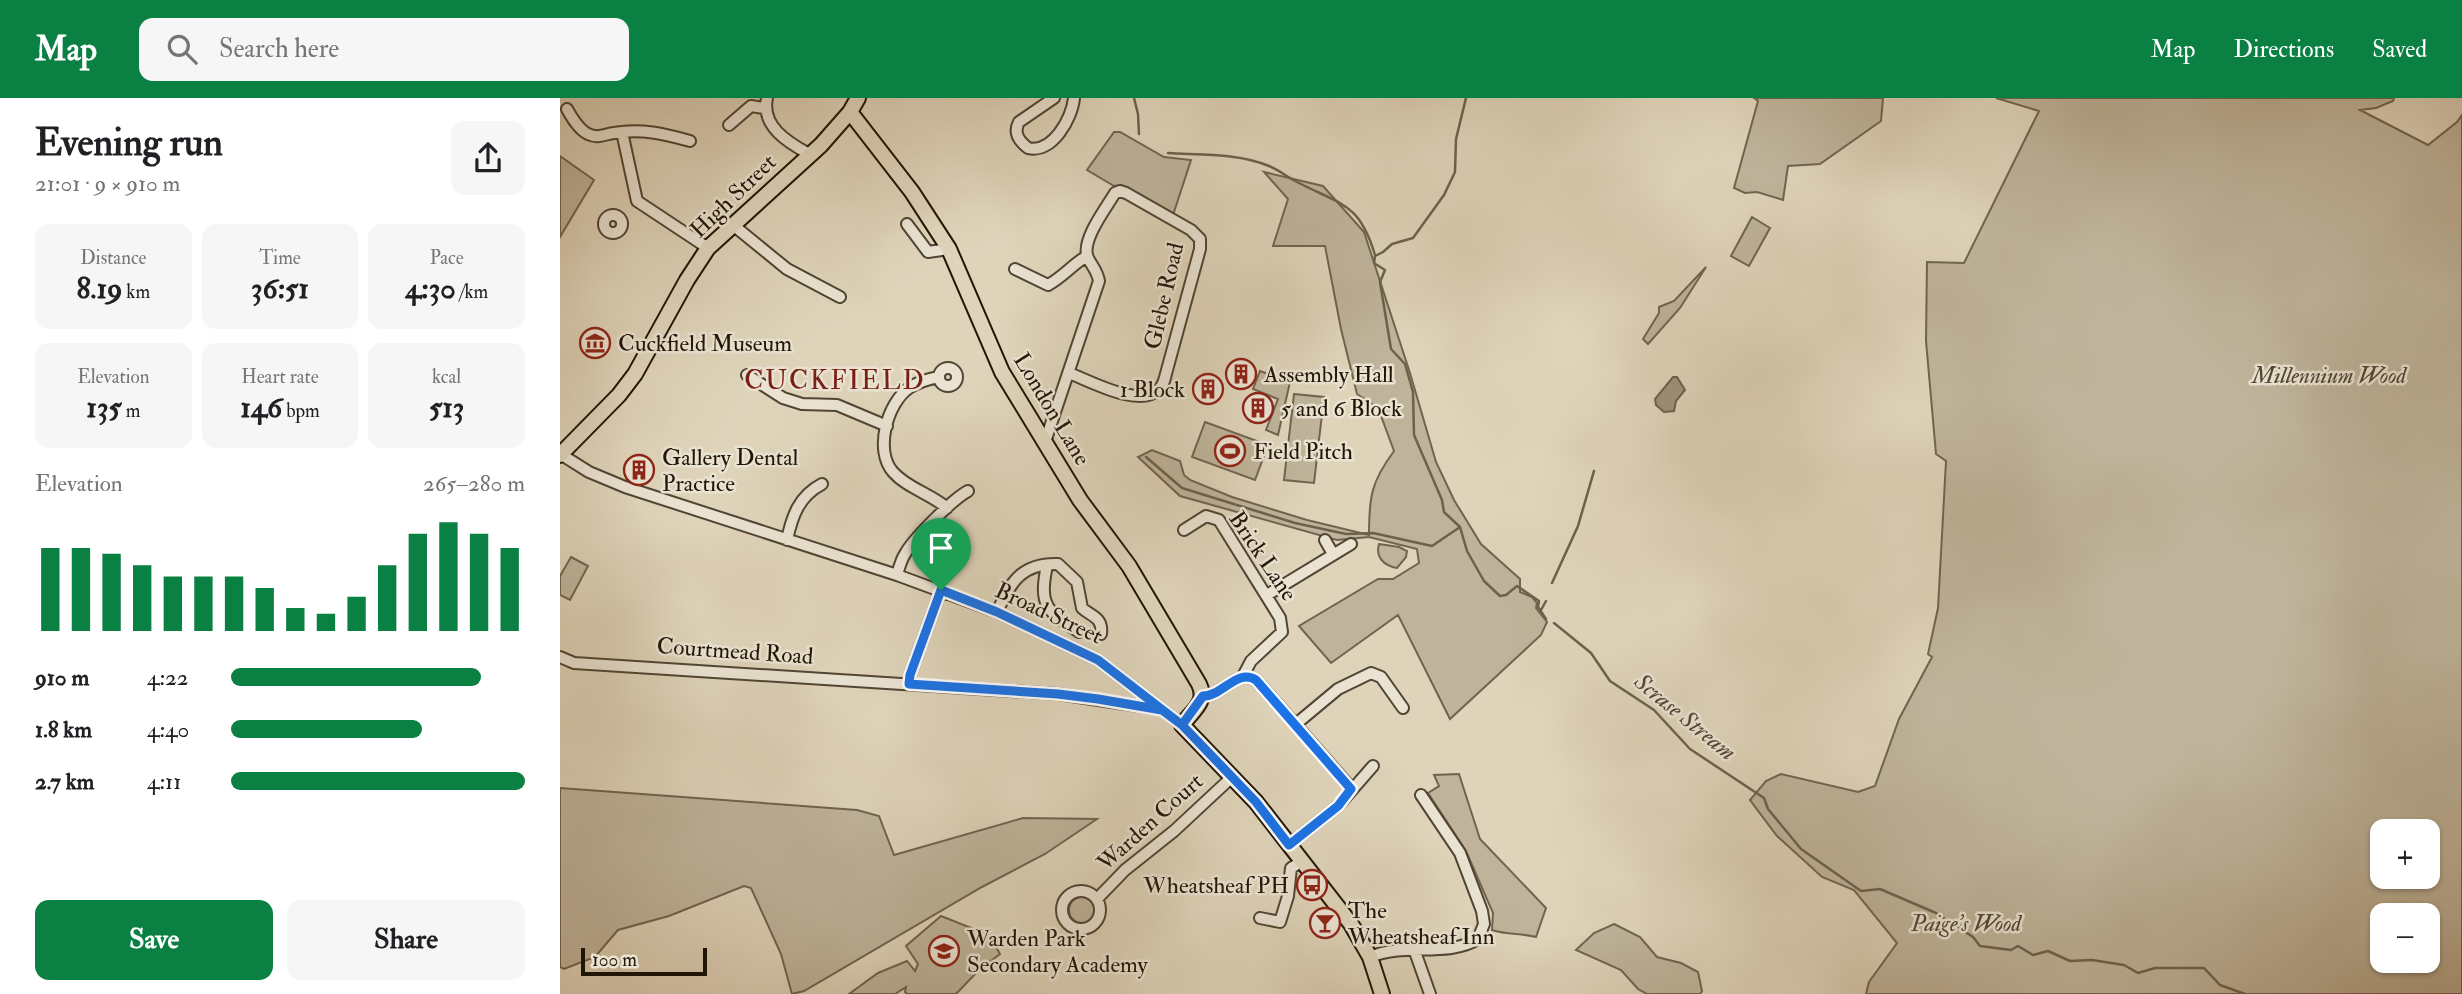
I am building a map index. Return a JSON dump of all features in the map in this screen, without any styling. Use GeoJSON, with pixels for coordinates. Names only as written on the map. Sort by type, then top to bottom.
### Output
{"type":"FeatureCollection","features":[{"type":"Feature","properties":{"kind":"main road","name":"High Street"},"geometry":{"type":"LineString","coordinates":[[561,455],[635,374],[687,280],[708,248],[821,145],[850,112],[858,98]]}},
{"type":"Feature","properties":{"kind":"main road","name":"London Lane"},"geometry":{"type":"LineString","coordinates":[[850,112],[912,192],[949,249],[985,338],[1002,372],[1080,499],[1129,566],[1199,684],[1203,696]]}},
{"type":"Feature","properties":{"kind":"main road"},"geometry":{"type":"LineString","coordinates":[[1182,725],[1203,696]]}},
{"type":"Feature","properties":{"kind":"main road","name":"Broad Street"},"geometry":{"type":"LineString","coordinates":[[1182,725],[1256,802],[1351,925],[1370,957],[1382,994]]}},
{"type":"Feature","properties":{"kind":"street"},"geometry":{"type":"LineString","coordinates":[[1054,98],[1019,122],[1018,139],[1028,148],[1040,149],[1052,141],[1069,115],[1074,98]]}},
{"type":"Feature","properties":{"kind":"street"},"geometry":{"type":"LineString","coordinates":[[729,125],[751,106],[766,103],[775,129],[809,155]]}},
{"type":"Feature","properties":{"kind":"street"},"geometry":{"type":"LineString","coordinates":[[567,109],[582,130],[589,135],[600,137],[622,132],[648,131],[690,141]]}},
{"type":"Feature","properties":{"kind":"street"},"geometry":{"type":"LineString","coordinates":[[622,132],[637,201],[708,248]]}},
{"type":"Feature","properties":{"kind":"street","name":"Glebe Road"},"geometry":{"type":"LineString","coordinates":[[1069,373],[1133,396],[1151,395],[1161,388],[1201,244],[1191,230],[1120,191],[1115,194],[1094,228],[1088,242],[1087,256]]}},
{"type":"Feature","properties":{"kind":"street"},"geometry":{"type":"LineString","coordinates":[[619,218],[637,201]]}},
{"type":"Feature","properties":{"kind":"street"},"geometry":{"type":"LineString","coordinates":[[907,224],[928,252],[949,249]]}},
{"type":"Feature","properties":{"kind":"street"},"geometry":{"type":"LineString","coordinates":[[733,225],[787,269],[840,297]]}},
{"type":"Feature","properties":{"kind":"street"},"geometry":{"type":"LineString","coordinates":[[1015,269],[1048,285],[1087,256],[1097,270],[1099,281],[1045,443]]}},
{"type":"Feature","properties":{"kind":"street"},"geometry":{"type":"LineString","coordinates":[[747,375],[783,398],[802,404],[837,405],[887,426]]}},
{"type":"Feature","properties":{"kind":"street"},"geometry":{"type":"LineString","coordinates":[[939,377],[918,383],[905,392],[887,426],[882,451],[890,469],[898,477],[947,508]]}},
{"type":"Feature","properties":{"kind":"street"},"geometry":{"type":"LineString","coordinates":[[1032,423],[1041,423],[1055,414]]}},
{"type":"Feature","properties":{"kind":"street","name":"Broad Street"},"geometry":{"type":"LineString","coordinates":[[561,455],[604,479],[897,575],[997,612],[1098,660],[1182,725]]}},
{"type":"Feature","properties":{"kind":"street"},"geometry":{"type":"LineString","coordinates":[[787,540],[798,505],[813,489],[822,484]]}},
{"type":"Feature","properties":{"kind":"street"},"geometry":{"type":"LineString","coordinates":[[897,575],[903,556],[910,546],[947,508],[968,491]]}},
{"type":"Feature","properties":{"kind":"street","name":"Brick Lane"},"geometry":{"type":"LineString","coordinates":[[1184,530],[1206,516],[1219,520],[1280,618],[1282,632],[1251,661],[1243,676]]}},
{"type":"Feature","properties":{"kind":"street"},"geometry":{"type":"LineString","coordinates":[[1325,540],[1333,554]]}},
{"type":"Feature","properties":{"kind":"street"},"geometry":{"type":"LineString","coordinates":[[1267,595],[1351,544]]}},
{"type":"Feature","properties":{"kind":"street"},"geometry":{"type":"LineString","coordinates":[[997,612],[1015,578],[1030,569],[1047,565],[1062,566],[1080,588],[1082,608],[1098,618],[1101,634]]}},
{"type":"Feature","properties":{"kind":"street"},"geometry":{"type":"LineString","coordinates":[[1047,565],[1042,594],[1045,602],[1056,617],[1079,632]]}},
{"type":"Feature","properties":{"kind":"street"},"geometry":{"type":"LineString","coordinates":[[909,684],[941,590]]}},
{"type":"Feature","properties":{"kind":"street","name":"Courtmead Road"},"geometry":{"type":"LineString","coordinates":[[560,657],[574,663],[1058,694],[1162,710]]}},
{"type":"Feature","properties":{"kind":"street"},"geometry":{"type":"LineString","coordinates":[[1296,724],[1338,689],[1371,673],[1381,677],[1403,708]]}},
{"type":"Feature","properties":{"kind":"street"},"geometry":{"type":"LineString","coordinates":[[1203,696],[1214,694],[1243,676],[1250,676],[1296,724],[1351,789]]}},
{"type":"Feature","properties":{"kind":"street"},"geometry":{"type":"LineString","coordinates":[[1289,845],[1338,806],[1373,766]]}},
{"type":"Feature","properties":{"kind":"street","name":"Warden Court"},"geometry":{"type":"LineString","coordinates":[[1097,899],[1125,870],[1174,831],[1232,777]]}},
{"type":"Feature","properties":{"kind":"street"},"geometry":{"type":"LineString","coordinates":[[1370,957],[1387,951],[1462,946],[1478,939],[1484,924],[1482,911],[1460,853],[1421,794]]}},
{"type":"Feature","properties":{"kind":"street"},"geometry":{"type":"LineString","coordinates":[[1260,918],[1280,922],[1288,896],[1291,868],[1301,862]]}},
{"type":"Feature","properties":{"kind":"street"},"geometry":{"type":"LineString","coordinates":[[1414,949],[1430,994]]}},
{"type":"Feature","properties":{"kind":"green space"},"geometry":{"type":"Polygon","coordinates":[[[1754,98],[1883,98],[1881,121],[1820,164],[1788,166],[1783,200],[1757,192],[1745,193],[1734,188],[1758,101],[1754,98]]]}},
{"type":"Feature","properties":{"kind":"green space"},"geometry":{"type":"Polygon","coordinates":[[[1996,98],[2394,98],[2393,101],[2376,108],[2360,110],[2428,145],[2462,115],[2462,994],[1866,994],[1869,982],[1897,943],[1854,890],[1822,877],[1777,836],[1750,800],[1766,781],[1781,774],[1858,792],[1875,786],[1899,719],[1932,657],[1928,654],[1938,608],[1946,461],[1936,454],[1926,341],[1927,262],[1964,263],[2039,111],[1996,98]]]}},
{"type":"Feature","properties":{"kind":"green space"},"geometry":{"type":"Polygon","coordinates":[[[1114,132],[1120,132],[1164,157],[1191,160],[1173,215],[1121,185],[1114,186],[1087,170],[1114,132]]]}},
{"type":"Feature","properties":{"kind":"green space"},"geometry":{"type":"Polygon","coordinates":[[[560,156],[594,180],[560,237],[560,156]]]}},
{"type":"Feature","properties":{"kind":"green space"},"geometry":{"type":"Polygon","coordinates":[[[1264,172],[1323,186],[1364,232],[1436,462],[1454,500],[1481,544],[1520,579],[1520,592],[1532,597],[1537,603],[1536,608],[1547,622],[1541,635],[1450,719],[1398,615],[1331,663],[1299,626],[1378,579],[1393,579],[1419,563],[1417,549],[1369,537],[1337,540],[1180,496],[1138,457],[1152,450],[1180,461],[1184,475],[1190,480],[1232,497],[1307,520],[1369,535],[1373,490],[1380,472],[1394,451],[1378,408],[1357,394],[1325,246],[1273,246],[1288,199],[1264,172]]]}},
{"type":"Feature","properties":{"kind":"green space"},"geometry":{"type":"Polygon","coordinates":[[[1752,217],[1770,228],[1749,266],[1731,256],[1752,217]]]}},
{"type":"Feature","properties":{"kind":"green space"},"geometry":{"type":"Polygon","coordinates":[[[1706,267],[1680,308],[1648,344],[1643,339],[1659,313],[1659,307],[1674,301],[1706,267]]]}},
{"type":"Feature","properties":{"kind":"green space"},"geometry":{"type":"Polygon","coordinates":[[[1260,371],[1290,382],[1278,435],[1266,430],[1278,399],[1253,389],[1260,371]]]}},
{"type":"Feature","properties":{"kind":"green space"},"geometry":{"type":"Polygon","coordinates":[[[1294,394],[1324,397],[1314,483],[1284,480],[1294,394]]]}},
{"type":"Feature","properties":{"kind":"green space","name":"Field Pitch"},"geometry":{"type":"Polygon","coordinates":[[[1205,422],[1268,445],[1255,480],[1192,457],[1205,422]]]}},
{"type":"Feature","properties":{"kind":"green space"},"geometry":{"type":"Polygon","coordinates":[[[1379,544],[1407,551],[1406,557],[1397,568],[1382,560],[1378,553],[1379,544]]]}},
{"type":"Feature","properties":{"kind":"green space"},"geometry":{"type":"Polygon","coordinates":[[[571,557],[588,566],[570,600],[560,595],[560,576],[571,557]]]}},
{"type":"Feature","properties":{"kind":"green space"},"geometry":{"type":"Polygon","coordinates":[[[1459,774],[1480,839],[1546,908],[1536,937],[1492,930],[1493,913],[1466,851],[1428,793],[1439,786],[1434,775],[1459,774]]]}},
{"type":"Feature","properties":{"kind":"green space"},"geometry":{"type":"Polygon","coordinates":[[[560,788],[857,810],[879,816],[894,855],[1023,818],[1097,819],[1045,854],[982,887],[804,991],[792,994],[781,954],[751,888],[744,886],[669,916],[618,930],[595,957],[564,969],[560,967],[560,788]]]}},
{"type":"Feature","properties":{"kind":"green space"},"geometry":{"type":"Polygon","coordinates":[[[1082,897],[1091,901],[1095,910],[1091,919],[1082,923],[1073,919],[1069,910],[1073,901],[1082,897]]]}},
{"type":"Feature","properties":{"kind":"green space"},"geometry":{"type":"Polygon","coordinates":[[[941,916],[989,935],[1000,954],[978,971],[956,994],[907,994],[906,987],[895,994],[849,994],[878,973],[907,961],[915,971],[918,964],[906,946],[941,916]]]}},
{"type":"Feature","properties":{"kind":"green space"},"geometry":{"type":"Polygon","coordinates":[[[1614,924],[1640,937],[1657,957],[1681,963],[1698,972],[1702,991],[1700,994],[1647,994],[1638,989],[1621,970],[1576,950],[1594,933],[1614,924]]]}},
{"type":"Feature","properties":{"kind":"shaded area"},"geometry":{"type":"Polygon","coordinates":[[[1673,377],[1677,377],[1685,390],[1676,401],[1674,411],[1664,412],[1656,405],[1655,399],[1673,377]]]}},
{"type":"Feature","properties":{"kind":"waterway"},"geometry":{"type":"LineString","coordinates":[[1134,98],[1139,134]]}},
{"type":"Feature","properties":{"kind":"waterway","name":"Scrase Stream"},"geometry":{"type":"LineString","coordinates":[[1466,98],[1456,139],[1455,172],[1444,195],[1413,238],[1392,244],[1375,256],[1374,263],[1385,270],[1380,282],[1391,349],[1405,364],[1413,392],[1414,435],[1442,500],[1444,512],[1460,527],[1467,551],[1484,581],[1500,596],[1506,595],[1517,586],[1539,601],[1538,607],[1546,619]]}},
{"type":"Feature","properties":{"kind":"waterway"},"geometry":{"type":"LineString","coordinates":[[1168,153],[1232,157],[1273,168],[1346,207],[1362,224],[1375,255]]}},
{"type":"Feature","properties":{"kind":"waterway"},"geometry":{"type":"LineString","coordinates":[[1146,457],[1182,488],[1295,523],[1346,534],[1373,533],[1432,546],[1460,527]]}},
{"type":"Feature","properties":{"kind":"waterway"},"geometry":{"type":"LineString","coordinates":[[1552,583],[1578,526],[1594,471]]}},
{"type":"Feature","properties":{"kind":"waterway"},"geometry":{"type":"LineString","coordinates":[[1541,610],[1546,601]]}},
{"type":"Feature","properties":{"kind":"waterway","name":"Scrase Stream"},"geometry":{"type":"LineString","coordinates":[[1554,623],[1591,653],[1610,681],[1654,710],[1690,749],[1764,798],[1768,809],[1801,849],[1861,891],[1880,889],[1936,913],[1973,937],[1980,946],[2011,950],[2018,946],[2033,955],[2048,951],[2070,961],[2092,960],[2124,965],[2138,973],[2155,968],[2204,968],[2220,985],[2245,994]]}},
{"type":"Feature","properties":{"kind":"place","name":"Cuckfield Museum"},"geometry":{"type":"Point","coordinates":[595,343]}},
{"type":"Feature","properties":{"kind":"place","name":"Assembly Hall"},"geometry":{"type":"Point","coordinates":[1241,374]}},
{"type":"Feature","properties":{"kind":"place","name":"1 Block"},"geometry":{"type":"Point","coordinates":[1208,389]}},
{"type":"Feature","properties":{"kind":"place","name":"5 and 6 Block"},"geometry":{"type":"Point","coordinates":[1258,408]}},
{"type":"Feature","properties":{"kind":"place","name":"Field Pitch"},"geometry":{"type":"Point","coordinates":[1230,451]}},
{"type":"Feature","properties":{"kind":"place","name":"Gallery Dental Practice"},"geometry":{"type":"Point","coordinates":[639,470]}},
{"type":"Feature","properties":{"kind":"place","name":"Wheatsheaf PH"},"geometry":{"type":"Point","coordinates":[1312,885]}},
{"type":"Feature","properties":{"kind":"place","name":"The Wheatsheaf Inn"},"geometry":{"type":"Point","coordinates":[1325,923]}},
{"type":"Feature","properties":{"kind":"place","name":"Warden Park Secondary Academy"},"geometry":{"type":"Point","coordinates":[944,951]}},
{"type":"Feature","properties":{"kind":"district","name":"CUCKFIELD"},"geometry":{"type":"Point","coordinates":[835,381]}},
{"type":"Feature","properties":{"kind":"route"},"geometry":{"type":"LineString","coordinates":[[941,590],[909,684],[1098,699],[1162,710],[1182,725],[1203,700],[1203,696],[1208,697],[1243,676],[1250,676],[1351,789],[1338,806],[1289,845],[1256,802],[1182,725],[1098,660],[997,612],[941,590]]}},
{"type":"Feature","properties":{"kind":"park label","name":"Millennium Wood"},"geometry":{"type":"Point","coordinates":[2329,375]}},
{"type":"Feature","properties":{"kind":"park label","name":"Paige's Wood"},"geometry":{"type":"Point","coordinates":[1966,923]}}]}
